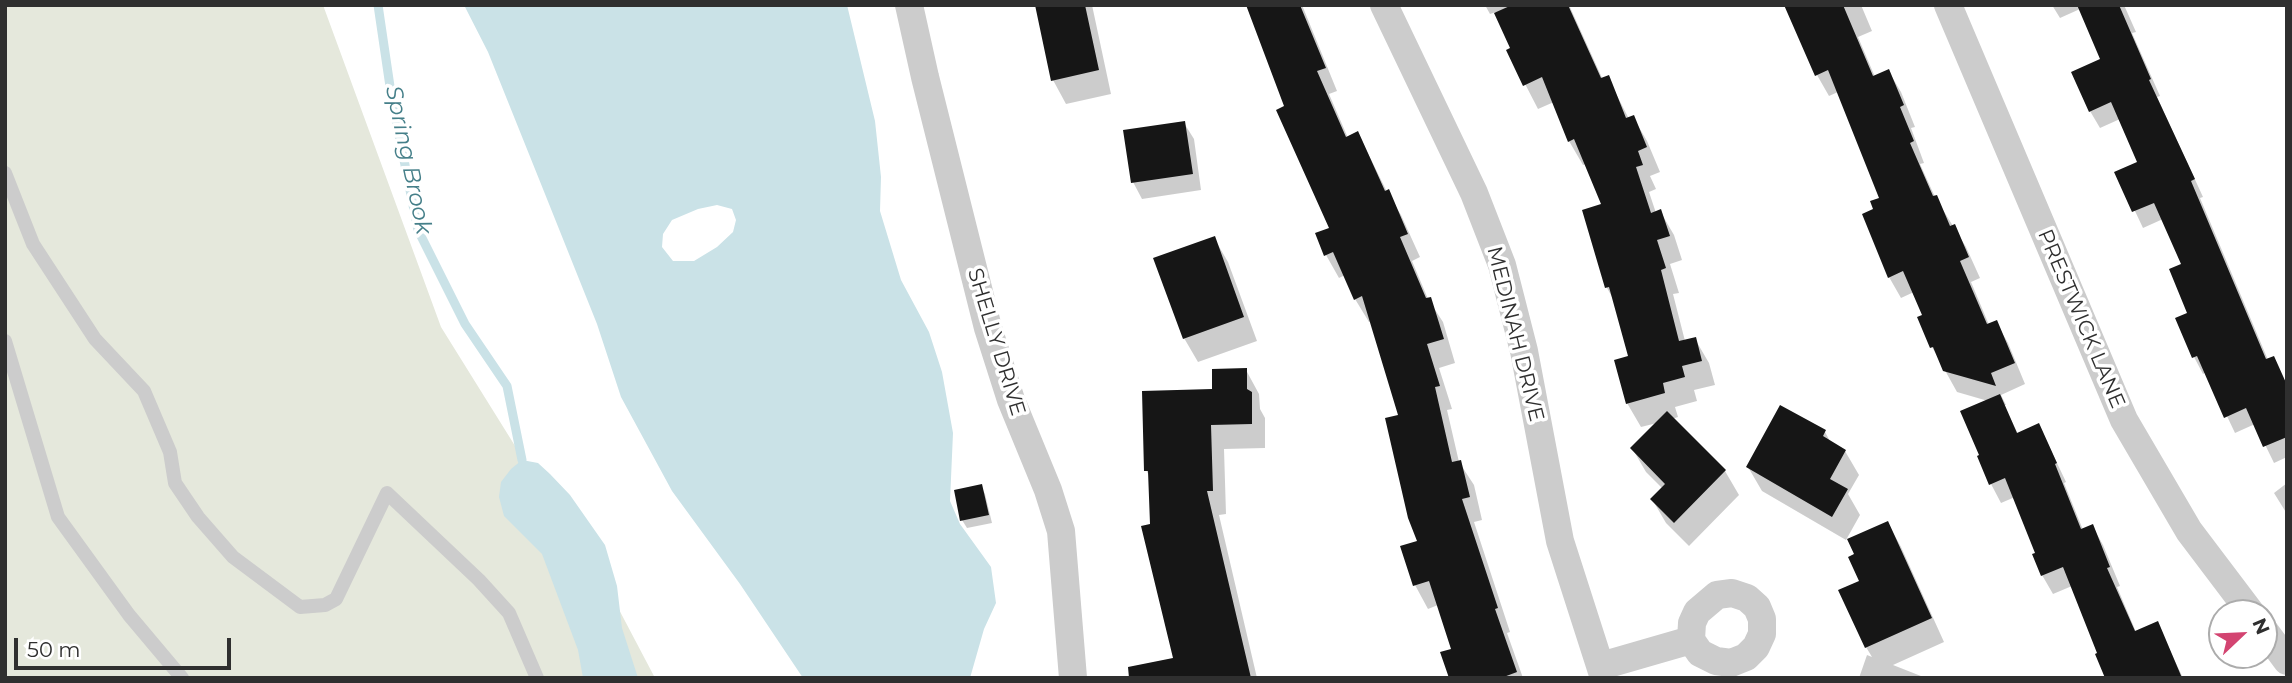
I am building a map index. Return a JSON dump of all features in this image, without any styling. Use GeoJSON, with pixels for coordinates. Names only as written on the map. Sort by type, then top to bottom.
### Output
{"type":"FeatureCollection","features":[{"type":"Feature","properties":{"kind":"street","name":"SHELLY DRIVE"},"geometry":{"type":"LineString","coordinates":[[909,5],[988,328],[1011,400],[1048,490],[1061,531],[1073,678]]}},
{"type":"Feature","properties":{"kind":"street","name":"MEDINAH DRIVE"},"geometry":{"type":"LineString","coordinates":[[1384,5],[1474,193],[1502,265],[1524,351],[1560,541],[1602,672]]}},
{"type":"Feature","properties":{"kind":"street","name":"PRESTWICK LANE"},"geometry":{"type":"LineString","coordinates":[[1948,5],[2123,420],[2189,531],[2240,599]]}},
{"type":"Feature","properties":{"kind":"street"},"geometry":{"type":"LineString","coordinates":[[1602,672],[1691,640]]}},
{"type":"Feature","properties":{"kind":"lane"},"geometry":{"type":"LineString","coordinates":[[5,173],[33,244],[95,339],[144,391],[170,452],[175,483],[198,517],[233,557],[300,607],[326,605],[336,599],[387,493],[479,580],[509,613],[537,678]]}},
{"type":"Feature","properties":{"kind":"lane"},"geometry":{"type":"LineString","coordinates":[[5,341],[58,517],[129,615],[182,678]]}},
{"type":"Feature","properties":{"kind":"shaded area"},"geometry":{"type":"Polygon","coordinates":[[[5,5],[323,5],[441,327],[540,486],[585,545],[655,678],[5,678],[5,5]]]}},
{"type":"Feature","properties":{"kind":"water"},"geometry":{"type":"Polygon","coordinates":[[[464,5],[847,5],[875,121],[881,177],[880,211],[901,280],[929,332],[942,372],[953,433],[950,501],[960,524],[991,567],[996,603],[984,629],[970,678],[803,678],[740,584],[672,491],[621,397],[597,324],[488,52],[464,5]],[[717,205],[698,209],[672,220],[663,234],[662,247],[673,261],[694,261],[717,247],[733,232],[736,220],[732,209],[717,205]]]}},
{"type":"Feature","properties":{"kind":"water"},"geometry":{"type":"Polygon","coordinates":[[[522,460],[538,463],[550,474],[570,495],[605,545],[617,586],[622,628],[638,678],[583,678],[578,650],[542,554],[504,516],[499,497],[501,482],[522,460]]]}},
{"type":"Feature","properties":{"kind":"building"},"geometry":{"type":"Polygon","coordinates":[[[1035,5],[1085,5],[1099,70],[1051,81],[1035,5]]]}},
{"type":"Feature","properties":{"kind":"building"},"geometry":{"type":"Polygon","coordinates":[[[1246,5],[1300,5],[1326,68],[1317,71],[1346,137],[1358,131],[1385,191],[1389,189],[1408,234],[1400,237],[1426,298],[1431,297],[1444,339],[1427,344],[1440,386],[1435,387],[1452,462],[1461,460],[1470,497],[1462,499],[1517,672],[1501,678],[1449,678],[1440,652],[1451,649],[1429,581],[1413,586],[1400,546],[1417,541],[1408,518],[1385,418],[1398,415],[1362,296],[1354,300],[1333,252],[1324,256],[1315,233],[1329,228],[1276,110],[1284,106],[1246,5]]]}},
{"type":"Feature","properties":{"kind":"building"},"geometry":{"type":"Polygon","coordinates":[[[1512,5],[1568,5],[1601,78],[1609,75],[1626,118],[1634,115],[1647,147],[1638,151],[1643,165],[1636,167],[1651,213],[1661,209],[1670,236],[1657,240],[1666,268],[1661,270],[1679,341],[1696,337],[1702,361],[1682,366],[1685,377],[1663,383],[1665,393],[1626,404],[1614,360],[1628,356],[1609,287],[1605,288],[1582,210],[1601,204],[1574,139],[1568,142],[1542,77],[1523,86],[1506,50],[1510,48],[1494,13],[1512,5]]]}},
{"type":"Feature","properties":{"kind":"building"},"geometry":{"type":"Polygon","coordinates":[[[1784,5],[1843,5],[1873,76],[1889,69],[1904,105],[1900,107],[1914,141],[1910,143],[1933,196],[1937,195],[1950,226],[1955,224],[1969,257],[1960,261],[1987,324],[1997,320],[2015,363],[1991,373],[1996,386],[1943,371],[1917,317],[1922,315],[1903,271],[1888,278],[1862,214],[1873,209],[1870,201],[1879,198],[1828,70],[1815,76],[1784,5]]]}},
{"type":"Feature","properties":{"kind":"building"},"geometry":{"type":"Polygon","coordinates":[[[2077,5],[2119,5],[2151,79],[2149,80],[2195,179],[2191,181],[2266,359],[2274,356],[2287,385],[2287,437],[2263,447],[2246,408],[2224,418],[2197,356],[2192,358],[2175,318],[2187,313],[2169,269],[2181,264],[2154,203],[2132,212],[2114,172],[2137,162],[2111,102],[2089,112],[2071,72],[2100,59],[2077,5]]]}},
{"type":"Feature","properties":{"kind":"building"},"geometry":{"type":"Polygon","coordinates":[[[1185,121],[1193,174],[1131,183],[1123,130],[1185,121]]]}},
{"type":"Feature","properties":{"kind":"building"},"geometry":{"type":"Polygon","coordinates":[[[1215,236],[1244,317],[1183,339],[1153,258],[1215,236]]]}},
{"type":"Feature","properties":{"kind":"building"},"geometry":{"type":"Polygon","coordinates":[[[1247,368],[1247,389],[1252,392],[1252,424],[1211,425],[1213,491],[1207,491],[1251,678],[1129,678],[1128,667],[1173,658],[1141,526],[1150,524],[1148,471],[1144,471],[1142,391],[1212,389],[1212,369],[1247,368]]]}},
{"type":"Feature","properties":{"kind":"building"},"geometry":{"type":"Polygon","coordinates":[[[2000,394],[2017,433],[2039,423],[2081,529],[2093,524],[2110,567],[2107,568],[2135,631],[2158,621],[2182,678],[2105,678],[2063,567],[2041,576],[2032,554],[2035,553],[2005,478],[1989,485],[1960,411],[2000,394]]]}},
{"type":"Feature","properties":{"kind":"building"},"geometry":{"type":"Polygon","coordinates":[[[1780,405],[1826,430],[1823,436],[1846,450],[1830,479],[1848,489],[1832,517],[1746,467],[1780,405]]]}},
{"type":"Feature","properties":{"kind":"building"},"geometry":{"type":"Polygon","coordinates":[[[1667,411],[1726,470],[1674,523],[1650,499],[1665,484],[1630,448],[1667,411]]]}},
{"type":"Feature","properties":{"kind":"building"},"geometry":{"type":"Polygon","coordinates":[[[982,484],[989,515],[960,521],[954,490],[982,484]]]}},
{"type":"Feature","properties":{"kind":"building"},"geometry":{"type":"Polygon","coordinates":[[[1888,521],[1932,618],[1865,648],[1838,590],[1859,581],[1848,557],[1854,554],[1847,539],[1888,521]]]}},
{"type":"Feature","properties":{"kind":"waterway","name":"Spring Brook"},"geometry":{"type":"LineString","coordinates":[[378,5],[392,100],[418,230],[465,324],[507,386],[522,460]]}}]}
